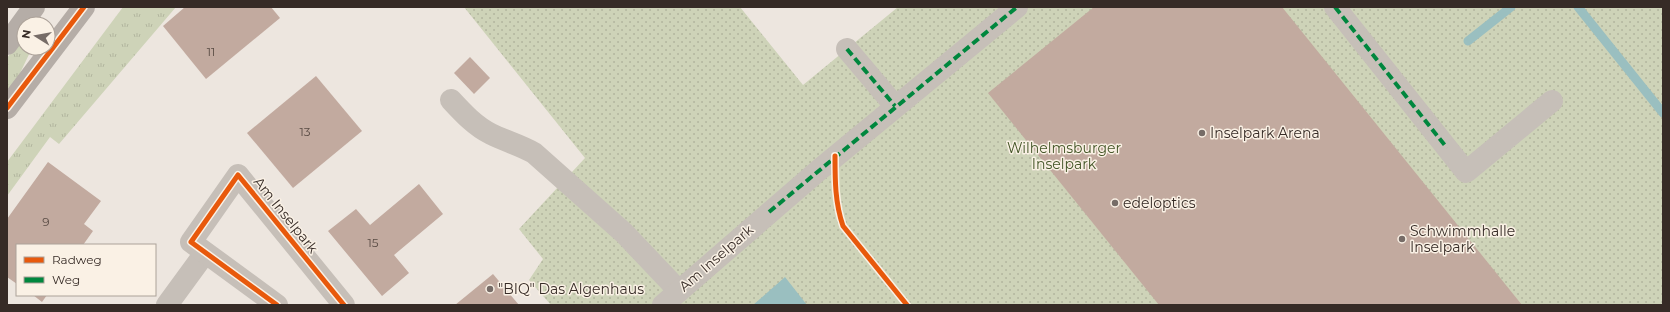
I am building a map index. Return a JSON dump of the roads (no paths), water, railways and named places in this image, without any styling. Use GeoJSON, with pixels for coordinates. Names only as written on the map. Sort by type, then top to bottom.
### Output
{"type":"FeatureCollection","features":[{"type":"Feature","properties":{"kind":"main road"},"geometry":{"type":"LineString","coordinates":[[7,44],[34,7]]}},
{"type":"Feature","properties":{"kind":"main road"},"geometry":{"type":"LineString","coordinates":[[7,108],[84,7]]}},
{"type":"Feature","properties":{"kind":"street","name":"Am Inselpark"},"geometry":{"type":"LineString","coordinates":[[671,298],[769,212],[895,106],[1017,7]]}},
{"type":"Feature","properties":{"kind":"street"},"geometry":{"type":"LineString","coordinates":[[1335,7],[1466,172],[1552,101]]}},
{"type":"Feature","properties":{"kind":"street"},"geometry":{"type":"LineString","coordinates":[[847,49],[895,106]]}},
{"type":"Feature","properties":{"kind":"street"},"geometry":{"type":"LineString","coordinates":[[451,100],[474,123],[492,134],[520,145],[534,153],[624,234],[671,298]]}},
{"type":"Feature","properties":{"kind":"street","name":"Am Inselpark"},"geometry":{"type":"LineString","coordinates":[[277,305],[191,242],[238,175],[344,305]]}},
{"type":"Feature","properties":{"kind":"street"},"geometry":{"type":"LineString","coordinates":[[167,305],[205,253]]}},
{"type":"Feature","properties":{"kind":"water"},"geometry":{"type":"Polygon","coordinates":[[[785,277],[807,305],[753,305],[785,277]]]}},
{"type":"Feature","properties":{"kind":"waterway"},"geometry":{"type":"LineString","coordinates":[[1468,41],[1511,7]]}},
{"type":"Feature","properties":{"kind":"waterway"},"geometry":{"type":"LineString","coordinates":[[1578,7],[1663,113]]}},
{"type":"Feature","properties":{"kind":"place","name":"Inselpark Arena"},"geometry":{"type":"Point","coordinates":[1202,133]}},
{"type":"Feature","properties":{"kind":"place","name":"edeloptics"},"geometry":{"type":"Point","coordinates":[1115,203]}},
{"type":"Feature","properties":{"kind":"place","name":"Schwimmhalle Inselpark"},"geometry":{"type":"Point","coordinates":[1402,239]}},
{"type":"Feature","properties":{"kind":"place","name":"\"BIQ\" Das Algenhaus"},"geometry":{"type":"Point","coordinates":[490,289]}},
{"type":"Feature","properties":{"kind":"park label","name":"Wilhelmsburger Inselpark"},"geometry":{"type":"Point","coordinates":[1064,156]}}]}
